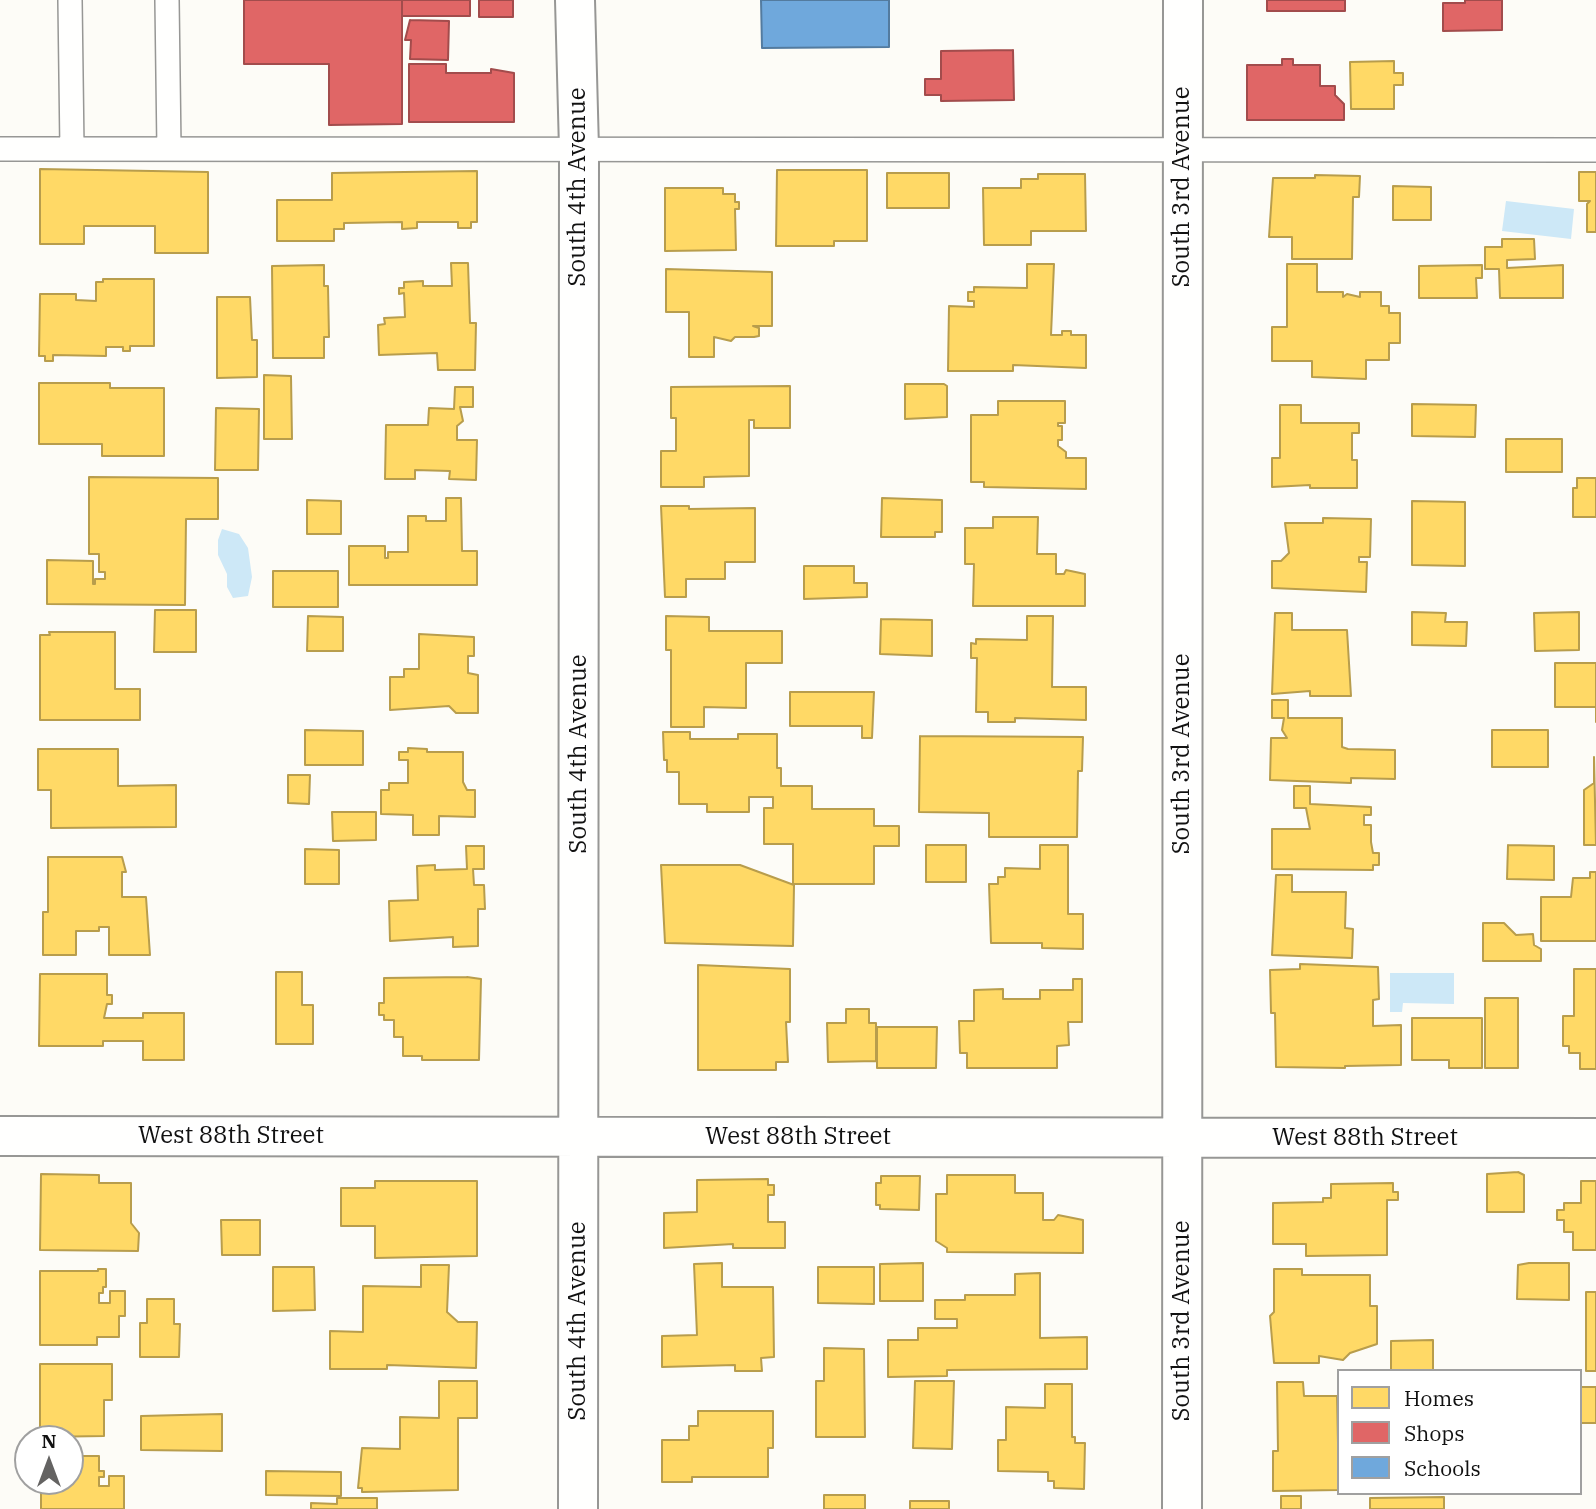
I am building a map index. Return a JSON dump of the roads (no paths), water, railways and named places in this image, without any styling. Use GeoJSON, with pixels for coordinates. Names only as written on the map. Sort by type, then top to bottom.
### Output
{"type":"FeatureCollection","features":[{"type":"Feature","properties":{"kind":"street","name":"South 4th Avenue"},"geometry":{"type":"LineString","coordinates":[[575,0],[579,149],[578,1509]]}},
{"type":"Feature","properties":{"kind":"street","name":"South 3rd Avenue"},"geometry":{"type":"LineString","coordinates":[[1182,1509],[1183,0]]}},
{"type":"Feature","properties":{"kind":"street","name":"West 88th Street"},"geometry":{"type":"LineString","coordinates":[[0,1136],[1596,1138]]}},
{"type":"Feature","properties":{"kind":"lane"},"geometry":{"type":"LineString","coordinates":[[70,0],[72,149]]}},
{"type":"Feature","properties":{"kind":"lane"},"geometry":{"type":"LineString","coordinates":[[167,0],[169,149]]}},
{"type":"Feature","properties":{"kind":"lane"},"geometry":{"type":"LineString","coordinates":[[0,149],[1596,150]]}},
{"type":"Feature","properties":{"kind":"water"},"geometry":{"type":"Polygon","coordinates":[[[1506,201],[1574,209],[1571,239],[1502,231],[1506,201]]]}},
{"type":"Feature","properties":{"kind":"water"},"geometry":{"type":"Polygon","coordinates":[[[222,529],[239,534],[248,548],[252,577],[248,596],[233,598],[227,587],[227,574],[218,555],[218,540],[222,529]]]}},
{"type":"Feature","properties":{"kind":"water"},"geometry":{"type":"Polygon","coordinates":[[[1390,973],[1454,973],[1454,1004],[1403,1003],[1402,1012],[1390,1012],[1390,973]]]}}]}
